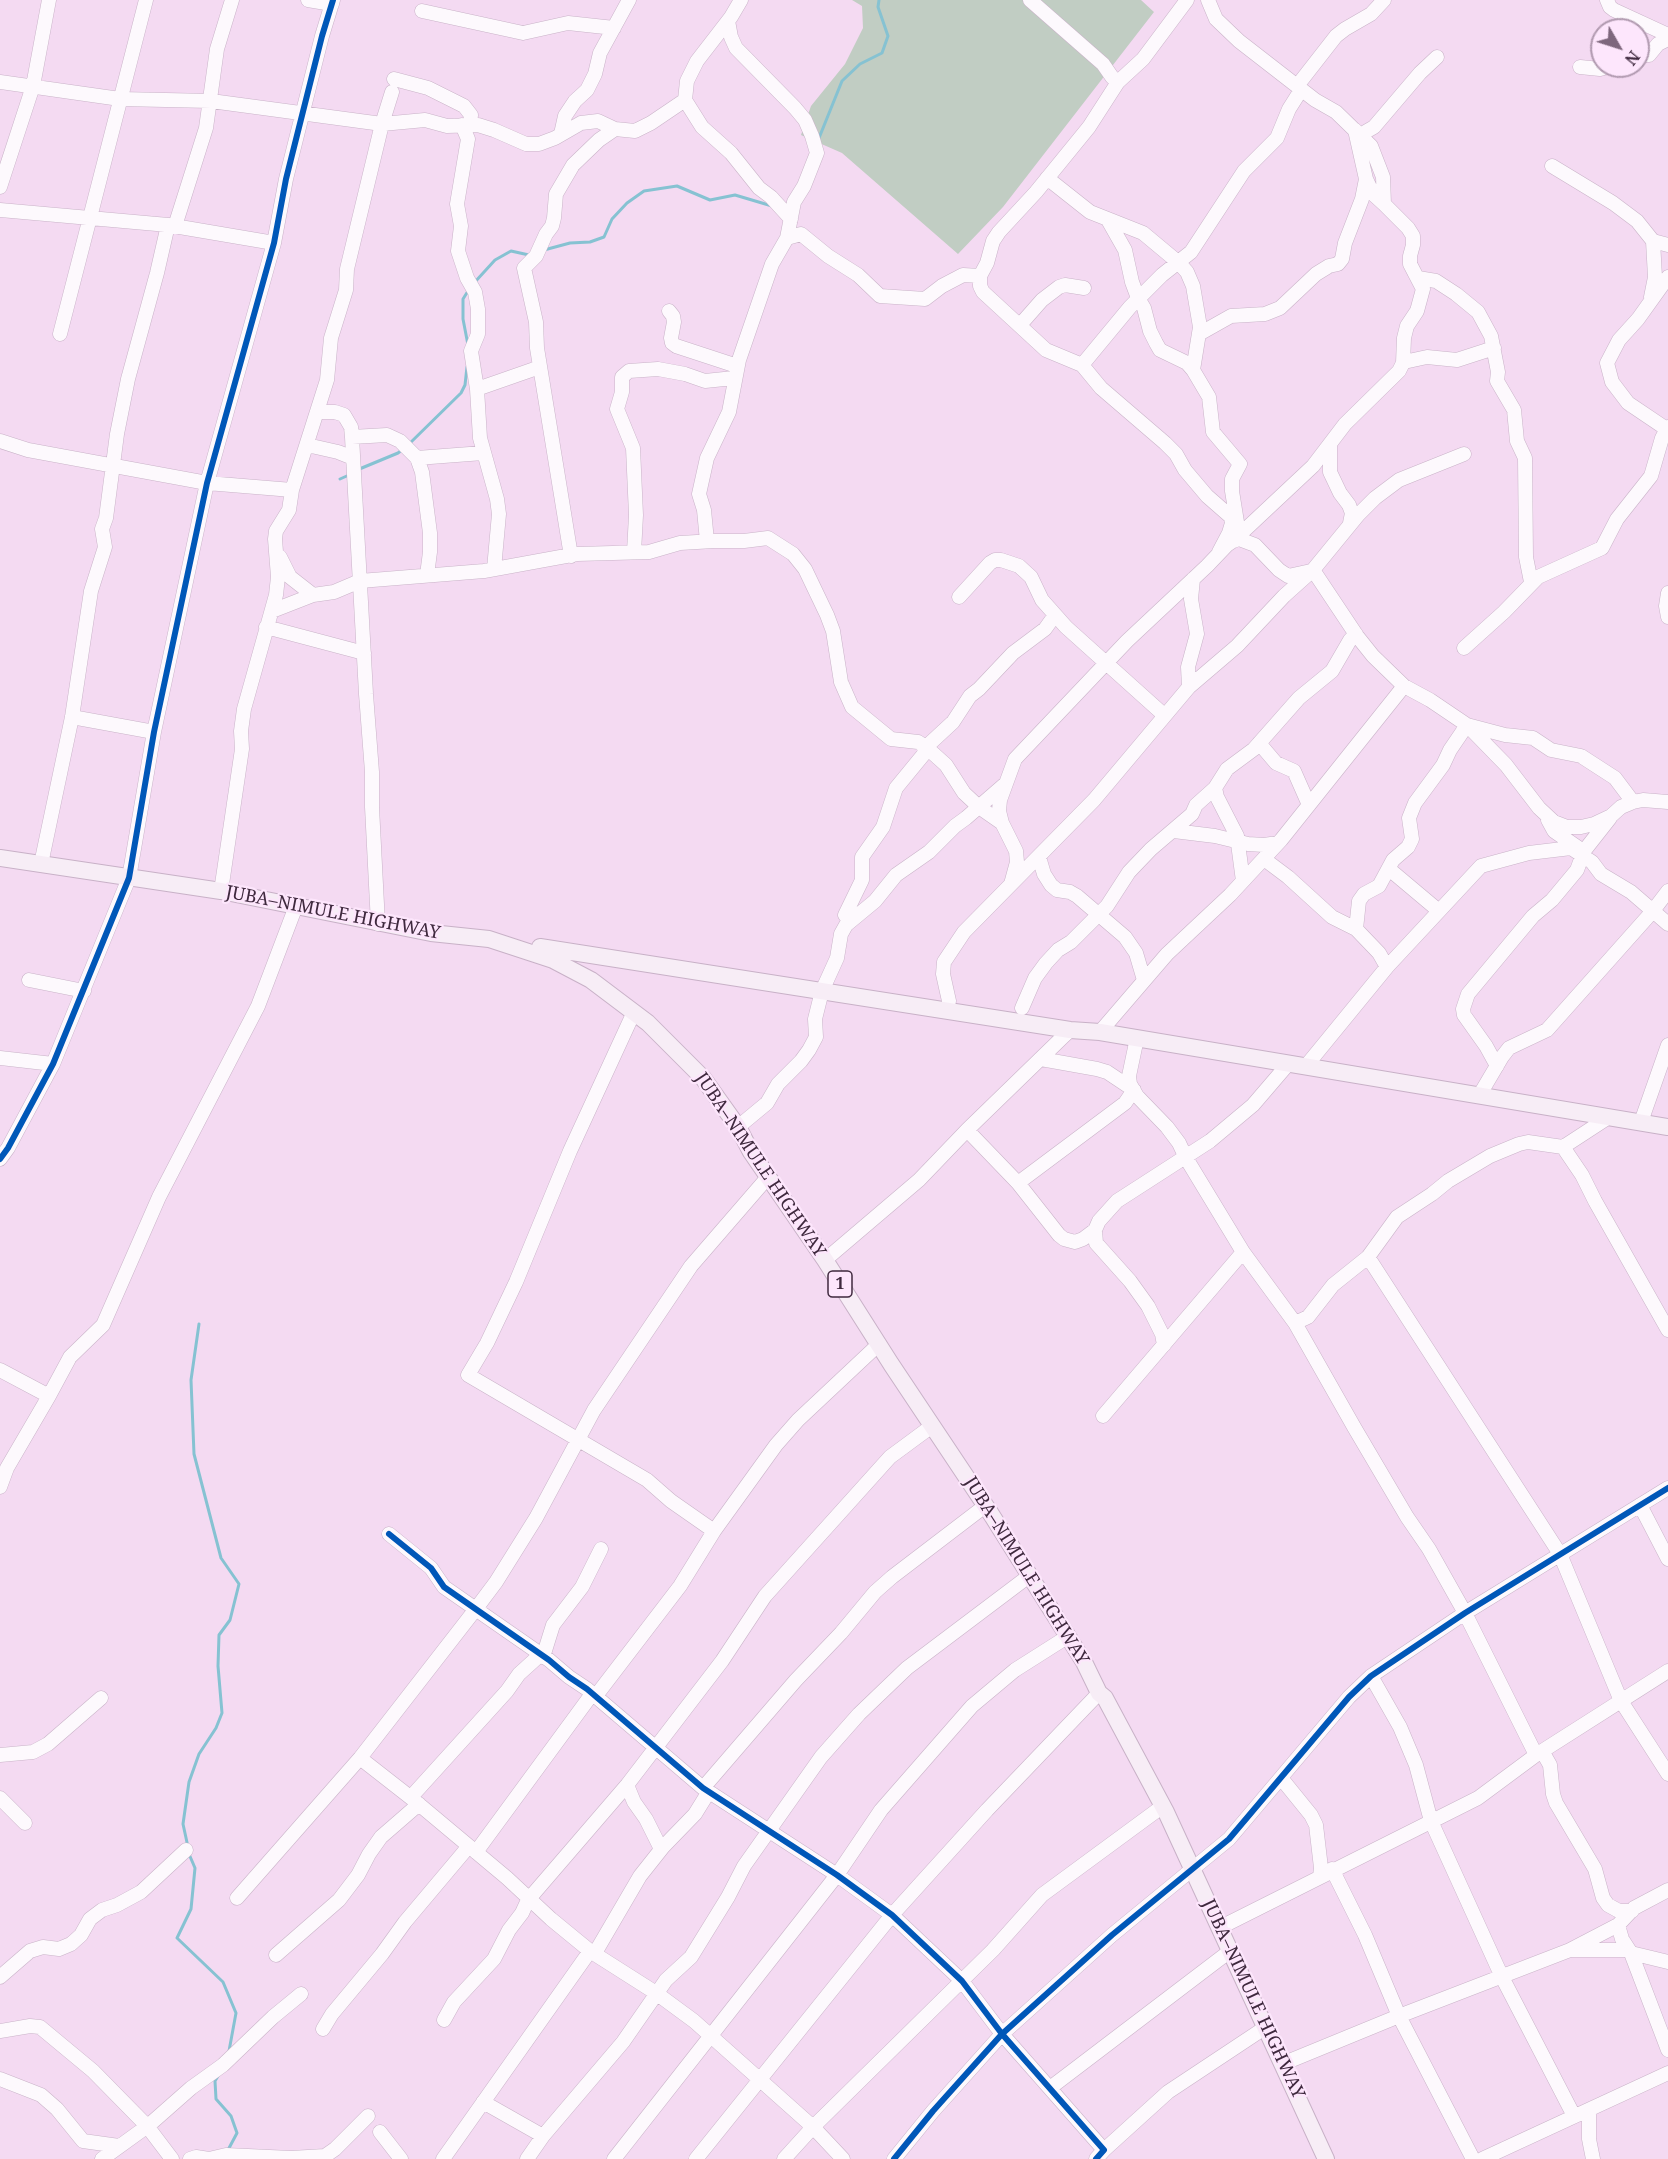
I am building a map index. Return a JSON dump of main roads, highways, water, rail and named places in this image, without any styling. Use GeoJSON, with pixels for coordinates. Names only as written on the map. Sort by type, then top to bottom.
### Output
{"type":"FeatureCollection","features":[{"type":"Feature","properties":{"kind":"main road","name":"JUBA–NIMULE HIGHWAY"},"geometry":{"type":"LineString","coordinates":[[0,858],[221,891],[431,933],[489,939],[553,960],[591,980],[648,1023],[703,1078],[738,1127],[751,1152],[825,1260],[1092,1676],[1099,1693],[1105,1698],[1163,1806],[1326,2159]]}},
{"type":"Feature","properties":{"kind":"main road"},"geometry":{"type":"LineString","coordinates":[[489,939],[1070,1030],[1100,1032],[1668,1127]]}},
{"type":"Feature","properties":{"kind":"waterway"},"geometry":{"type":"LineString","coordinates":[[819,138],[842,81],[860,64],[882,53],[888,36],[878,7],[879,0]]}},
{"type":"Feature","properties":{"kind":"waterway"},"geometry":{"type":"LineString","coordinates":[[544,250],[570,243],[590,242],[604,237],[612,219],[627,203],[644,191],[677,186],[710,200],[735,195],[772,206]]}},
{"type":"Feature","properties":{"kind":"waterway"},"geometry":{"type":"LineString","coordinates":[[474,283],[495,260],[511,251],[529,255]]}},
{"type":"Feature","properties":{"kind":"waterway"},"geometry":{"type":"LineString","coordinates":[[468,291],[463,299],[463,319],[468,345]]}},
{"type":"Feature","properties":{"kind":"waterway"},"geometry":{"type":"LineString","coordinates":[[408,445],[461,393],[465,385],[467,367]]}},
{"type":"Feature","properties":{"kind":"waterway"},"geometry":{"type":"LineString","coordinates":[[357,470],[403,449]]}},
{"type":"Feature","properties":{"kind":"waterway"},"geometry":{"type":"LineString","coordinates":[[340,479],[349,475]]}},
{"type":"Feature","properties":{"kind":"waterway"},"geometry":{"type":"LineString","coordinates":[[188,1847],[183,1824],[189,1782],[199,1754],[216,1728],[222,1713],[218,1666],[219,1635],[230,1620],[239,1584],[221,1558],[194,1454],[191,1380],[199,1324]]}},
{"type":"Feature","properties":{"kind":"waterway"},"geometry":{"type":"LineString","coordinates":[[189,1854],[195,1868],[191,1909],[177,1938],[223,1982],[236,2013],[229,2051]]}},
{"type":"Feature","properties":{"kind":"waterway"},"geometry":{"type":"LineString","coordinates":[[218,2076],[215,2081],[216,2099],[231,2116],[237,2133],[228,2150]]}}]}
